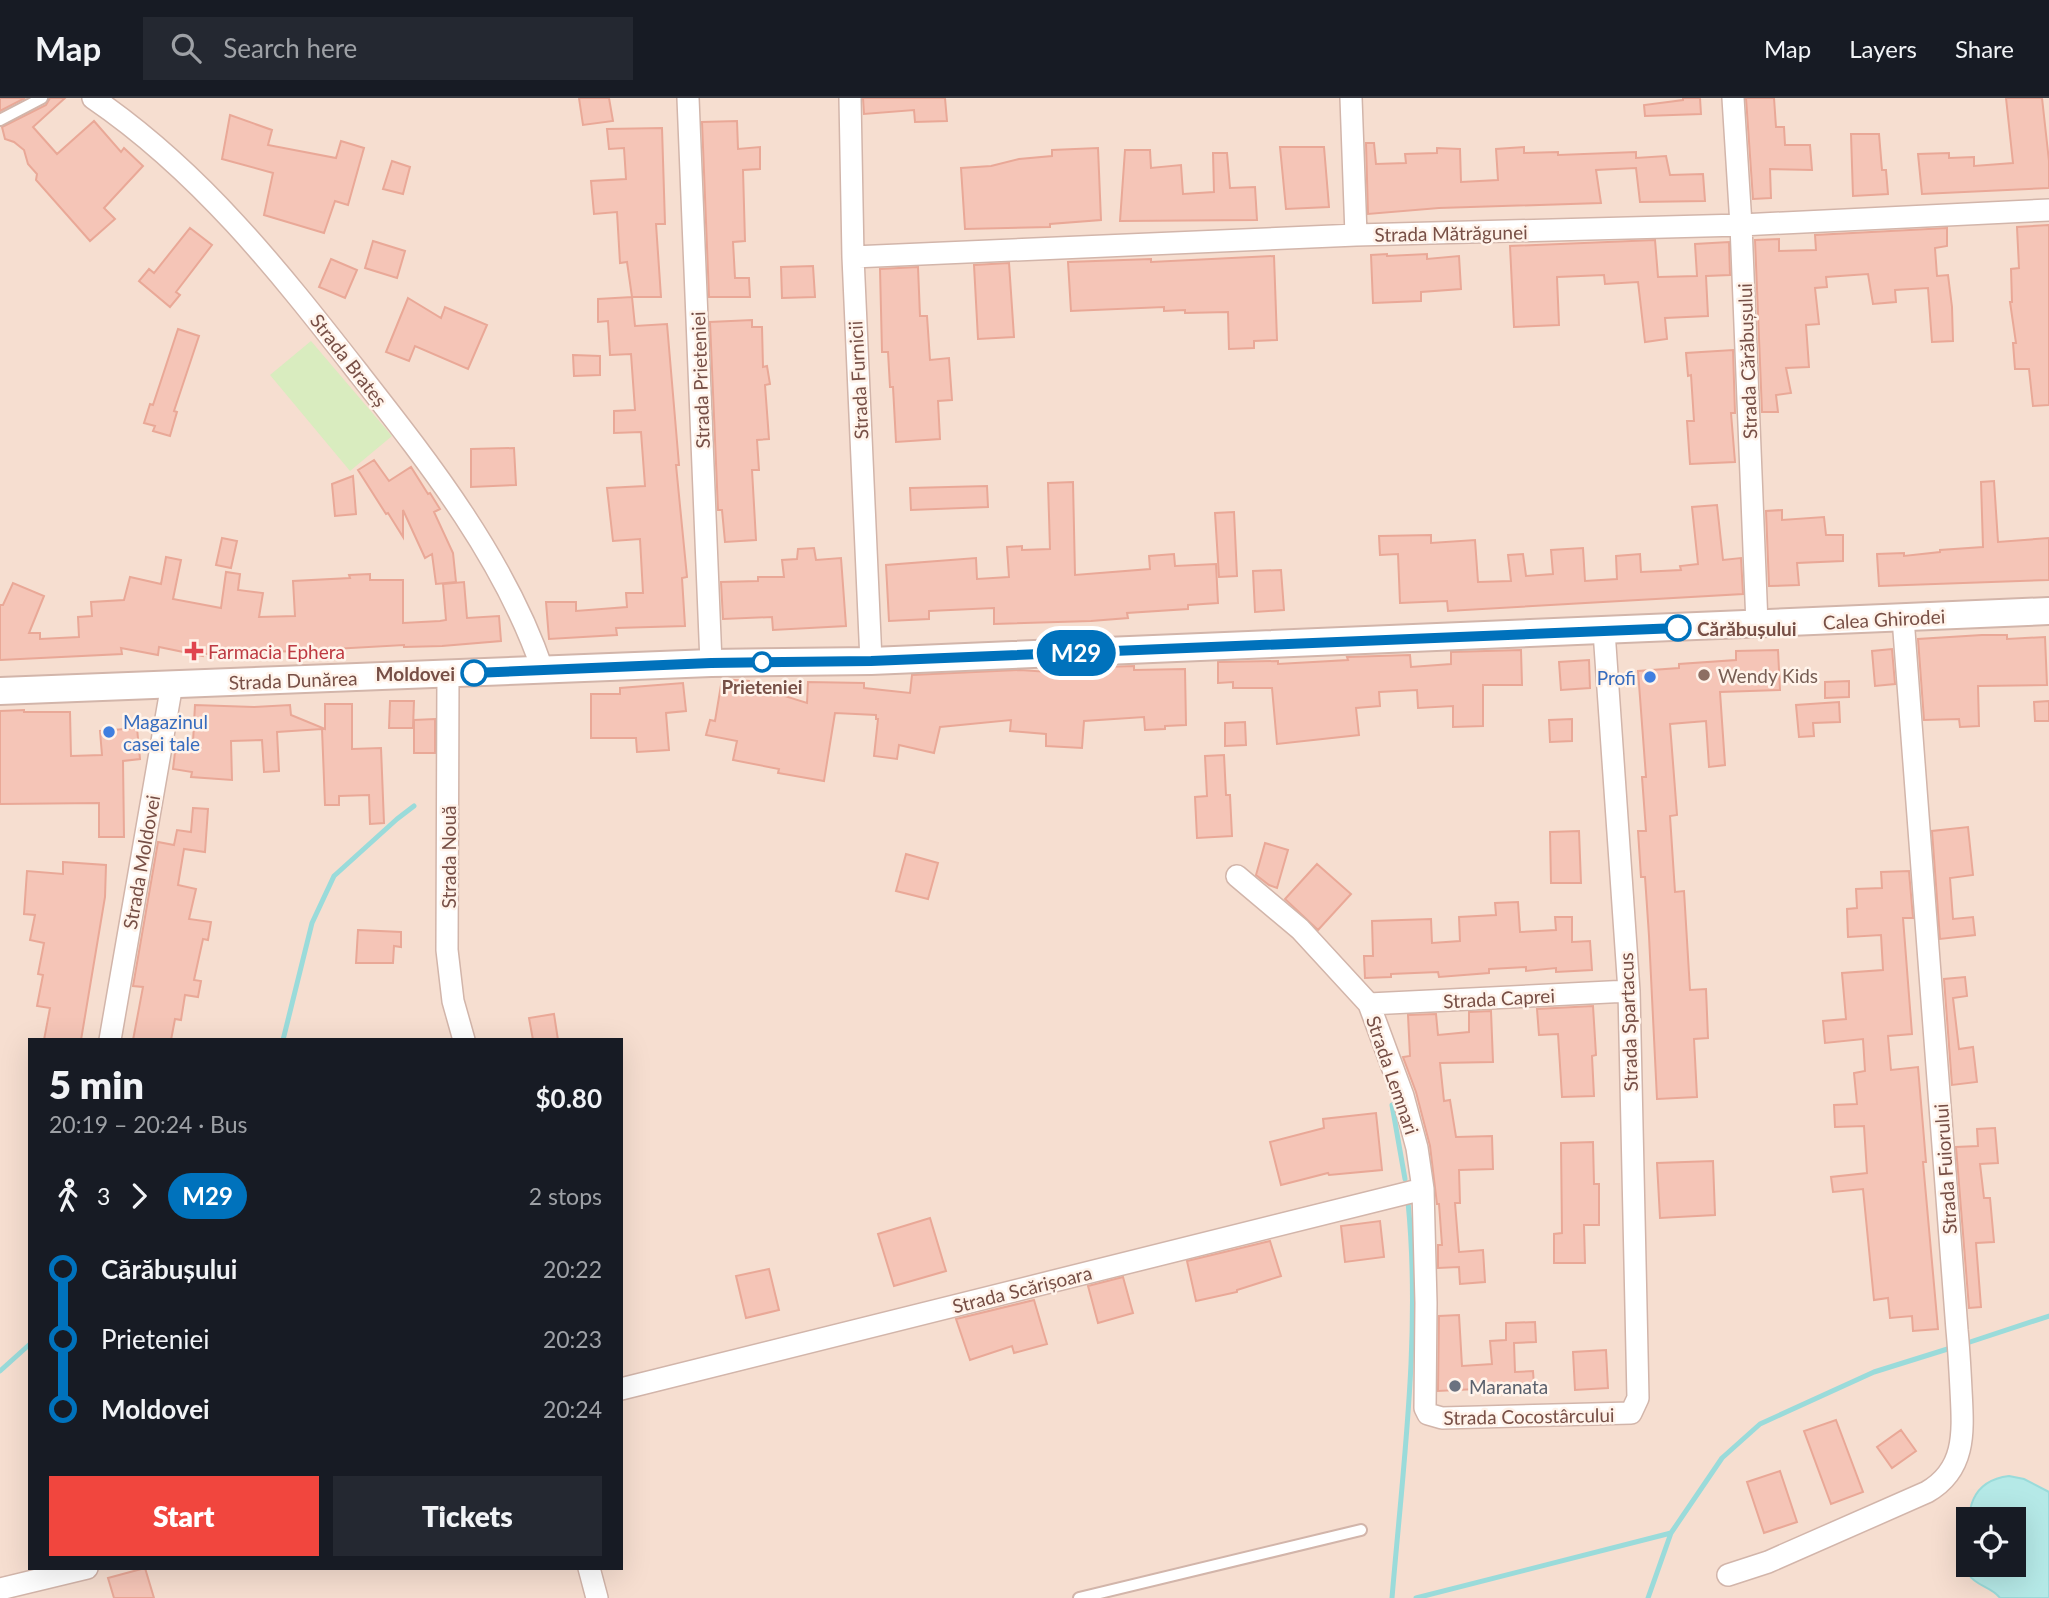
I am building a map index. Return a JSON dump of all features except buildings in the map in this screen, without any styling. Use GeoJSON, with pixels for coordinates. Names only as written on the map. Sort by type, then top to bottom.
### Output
{"type":"FeatureCollection","features":[{"type":"Feature","properties":{"kind":"street","name":"Strada Brateș"},"geometry":{"type":"LineString","coordinates":[[93,98],[153,143],[216,200],[307,306],[400,426],[474,531],[525,622],[542,671]]}},
{"type":"Feature","properties":{"kind":"street","name":"Strada Prieteniei"},"geometry":{"type":"LineString","coordinates":[[688,98],[711,663]]}},
{"type":"Feature","properties":{"kind":"street","name":"Strada Furnicii"},"geometry":{"type":"LineString","coordinates":[[850,98],[853,257],[871,661]]}},
{"type":"Feature","properties":{"kind":"street"},"geometry":{"type":"LineString","coordinates":[[1351,98],[1356,235]]}},
{"type":"Feature","properties":{"kind":"street","name":"Strada Cărăbușului"},"geometry":{"type":"LineString","coordinates":[[1733,98],[1741,225],[1757,624]]}},
{"type":"Feature","properties":{"kind":"street","name":"Strada Mătrăgunei"},"geometry":{"type":"LineString","coordinates":[[853,257],[1356,235],[1741,225],[2049,210]]}},
{"type":"Feature","properties":{"kind":"street","name":"Calea Ghirodei"},"geometry":{"type":"LineString","coordinates":[[711,663],[871,661],[2049,611]]}},
{"type":"Feature","properties":{"kind":"street","name":"Strada Fuiorului"},"geometry":{"type":"LineString","coordinates":[[1728,1575],[1768,1562],[1927,1492],[1940,1484],[1954,1467],[1961,1446],[1963,1433],[1960,1371],[1903,618]]}},
{"type":"Feature","properties":{"kind":"street","name":"Strada Spartacus"},"geometry":{"type":"LineString","coordinates":[[1604,631],[1629,991],[1638,1398],[1632,1413]]}},
{"type":"Feature","properties":{"kind":"street","name":"Strada Dunărea"},"geometry":{"type":"LineString","coordinates":[[0,691],[711,663]]}},
{"type":"Feature","properties":{"kind":"street","name":"Strada Nouă"},"geometry":{"type":"LineString","coordinates":[[448,674],[447,950],[453,1001],[463,1038]]}},
{"type":"Feature","properties":{"kind":"street","name":"Strada Moldovei"},"geometry":{"type":"LineString","coordinates":[[110,1038],[172,684]]}},
{"type":"Feature","properties":{"kind":"street","name":"Strada Lemnari"},"geometry":{"type":"LineString","coordinates":[[1237,876],[1300,929],[1369,1004],[1403,1096],[1418,1148],[1423,1189],[1426,1303],[1424,1408],[1428,1414]]}},
{"type":"Feature","properties":{"kind":"street","name":"Strada Caprei"},"geometry":{"type":"LineString","coordinates":[[1369,1004],[1629,991]]}},
{"type":"Feature","properties":{"kind":"street","name":"Strada Scărișoara"},"geometry":{"type":"LineString","coordinates":[[623,1389],[1423,1189]]}},
{"type":"Feature","properties":{"kind":"street","name":"Strada Cocostârcului"},"geometry":{"type":"LineString","coordinates":[[1428,1414],[1442,1418],[1632,1413]]}},
{"type":"Feature","properties":{"kind":"street"},"geometry":{"type":"LineString","coordinates":[[0,1588],[51,1588],[83,1570]]}},
{"type":"Feature","properties":{"kind":"street"},"geometry":{"type":"LineString","coordinates":[[590,1570],[597,1598]]}},
{"type":"Feature","properties":{"kind":"lane"},"geometry":{"type":"LineString","coordinates":[[0,120],[42,98]]}},
{"type":"Feature","properties":{"kind":"lane"},"geometry":{"type":"LineString","coordinates":[[1079,1598],[1361,1530]]}},
{"type":"Feature","properties":{"kind":"shaded area"},"geometry":{"type":"Polygon","coordinates":[[[0,98],[2049,98],[2049,1598],[0,1598],[0,98]]]}},
{"type":"Feature","properties":{"kind":"green space"},"geometry":{"type":"Polygon","coordinates":[[[311,341],[392,436],[350,471],[270,375],[311,341]]]}},
{"type":"Feature","properties":{"kind":"water"},"geometry":{"type":"Polygon","coordinates":[[[2009,1476],[2024,1479],[2049,1492],[2049,1598],[2000,1598],[1971,1577],[2026,1577],[2026,1507],[1971,1507],[1978,1491],[1986,1484],[2009,1476]]]}},
{"type":"Feature","properties":{"kind":"waterway"},"geometry":{"type":"LineString","coordinates":[[283,1038],[312,923],[334,876],[414,806]]}},
{"type":"Feature","properties":{"kind":"waterway"},"geometry":{"type":"LineString","coordinates":[[1392,1105],[1405,1179]]}},
{"type":"Feature","properties":{"kind":"waterway"},"geometry":{"type":"LineString","coordinates":[[1392,1598],[1412,1350],[1413,1301],[1408,1202]]}},
{"type":"Feature","properties":{"kind":"waterway"},"geometry":{"type":"LineString","coordinates":[[1964,1344],[2049,1316]]}},
{"type":"Feature","properties":{"kind":"waterway"},"geometry":{"type":"LineString","coordinates":[[0,1371],[28,1346]]}},
{"type":"Feature","properties":{"kind":"waterway"},"geometry":{"type":"LineString","coordinates":[[1648,1598],[1671,1533],[1722,1458],[1760,1424],[1874,1372],[1954,1347]]}},
{"type":"Feature","properties":{"kind":"waterway"},"geometry":{"type":"LineString","coordinates":[[1416,1598],[1671,1533]]}},
{"type":"Feature","properties":{"kind":"bus line","name":"M29"},"geometry":{"type":"LineString","coordinates":[[474,673],[711,663],[871,661],[1678,628]]}},
{"type":"Feature","properties":{"kind":"place","name":"Cărăbușului"},"geometry":{"type":"Point","coordinates":[1678,628]}},
{"type":"Feature","properties":{"kind":"place","name":"Farmacia Ephera"},"geometry":{"type":"Point","coordinates":[194,651]}},
{"type":"Feature","properties":{"kind":"place","name":"Prieteniei"},"geometry":{"type":"Point","coordinates":[762,662]}},
{"type":"Feature","properties":{"kind":"place","name":"Moldovei"},"geometry":{"type":"Point","coordinates":[474,673]}},
{"type":"Feature","properties":{"kind":"place","name":"Wendy Kids"},"geometry":{"type":"Point","coordinates":[1704,675]}},
{"type":"Feature","properties":{"kind":"place","name":"Profi"},"geometry":{"type":"Point","coordinates":[1650,677]}},
{"type":"Feature","properties":{"kind":"place","name":"Magazinul casei tale"},"geometry":{"type":"Point","coordinates":[109,732]}},
{"type":"Feature","properties":{"kind":"place","name":"Maranata"},"geometry":{"type":"Point","coordinates":[1455,1386]}}]}
